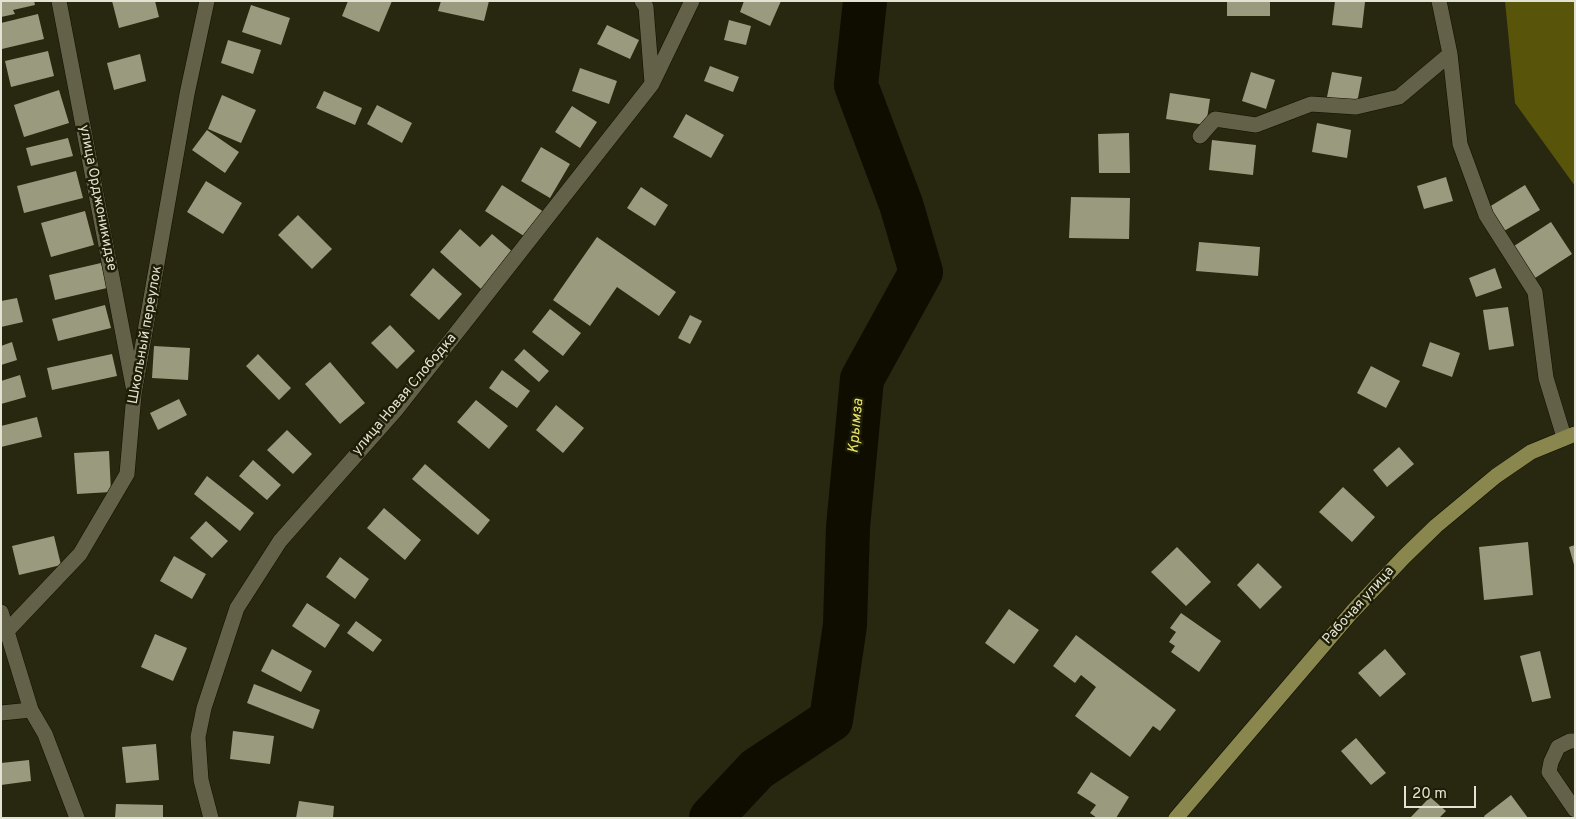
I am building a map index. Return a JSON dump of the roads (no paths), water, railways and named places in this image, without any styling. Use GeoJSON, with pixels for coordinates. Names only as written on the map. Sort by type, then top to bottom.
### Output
{"type":"FeatureCollection","features":[{"type":"Feature","properties":{"kind":"main road","name":"Рабочая улица"},"geometry":{"type":"LineString","coordinates":[[1176,818],[1352,612],[1404,557],[1443,520],[1496,476],[1531,452],[1569,435]]}},
{"type":"Feature","properties":{"kind":"street","name":"улица Орджоникидзе"},"geometry":{"type":"LineString","coordinates":[[59,1],[134,394]]}},
{"type":"Feature","properties":{"kind":"street","name":"Школьный переулок"},"geometry":{"type":"LineString","coordinates":[[7,631],[80,554],[127,474],[134,394],[187,94],[207,1]]}},
{"type":"Feature","properties":{"kind":"street"},"geometry":{"type":"LineString","coordinates":[[642,1],[646,7],[652,84]]}},
{"type":"Feature","properties":{"kind":"street","name":"улица Новая Слободка"},"geometry":{"type":"LineString","coordinates":[[211,818],[201,780],[198,736],[204,708],[237,608],[280,541],[395,411],[652,84],[692,1]]}},
{"type":"Feature","properties":{"kind":"street"},"geometry":{"type":"LineString","coordinates":[[1439,1],[1450,54],[1460,144],[1486,215],[1535,292],[1546,378],[1569,435]]}},
{"type":"Feature","properties":{"kind":"street"},"geometry":{"type":"LineString","coordinates":[[1200,136],[1215,119],[1256,125],[1311,104],[1356,107],[1399,97],[1450,54]]}},
{"type":"Feature","properties":{"kind":"street"},"geometry":{"type":"LineString","coordinates":[[1,612],[31,710],[45,734],[77,818]]}},
{"type":"Feature","properties":{"kind":"street"},"geometry":{"type":"LineString","coordinates":[[1,713],[31,710]]}},
{"type":"Feature","properties":{"kind":"street"},"geometry":{"type":"LineString","coordinates":[[1575,741],[1570,741],[1558,748],[1551,762],[1549,772],[1575,810]]}},
{"type":"Feature","properties":{"kind":"waterway","name":"Крымза"},"geometry":{"type":"LineString","coordinates":[[711,818],[757,769],[831,720],[845,625],[848,527],[862,379],[921,272],[901,204],[856,85],[865,1]]}}]}
